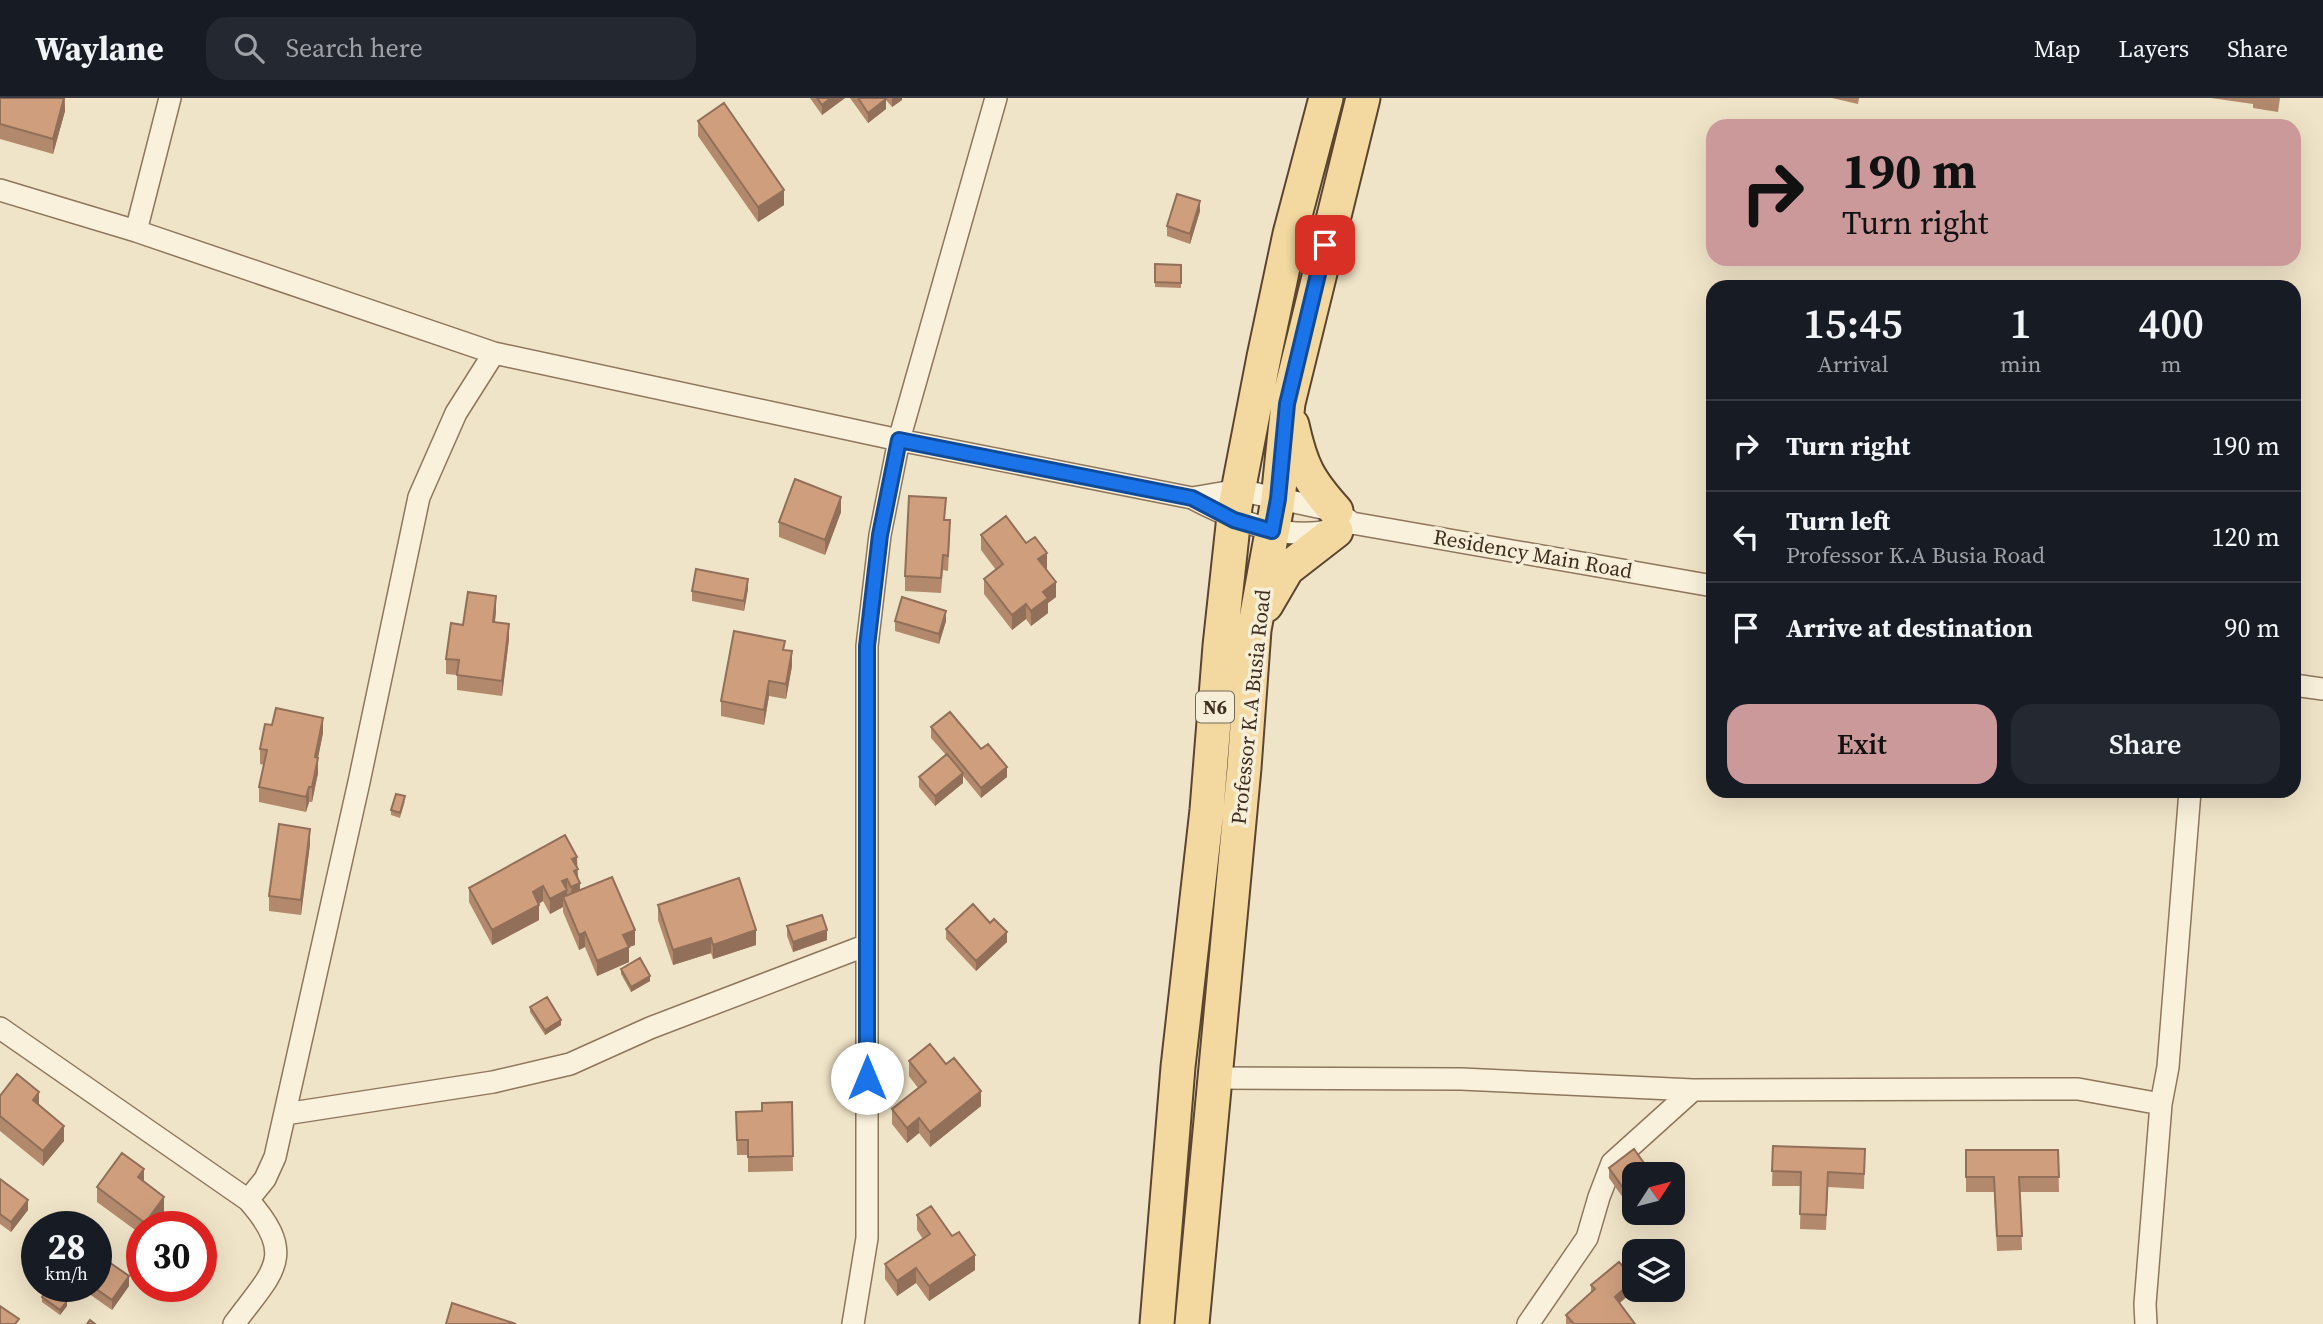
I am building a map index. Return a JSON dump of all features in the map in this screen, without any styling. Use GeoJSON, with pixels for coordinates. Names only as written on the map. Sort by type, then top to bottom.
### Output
{"type":"FeatureCollection","features":[{"type":"Feature","properties":{"kind":"main road","name":"Professor K.A Busia Road"},"geometry":{"type":"LineString","coordinates":[[1157,1324],[1178,1067],[1207,810],[1236,505],[1290,234],[1326,98]]}},
{"type":"Feature","properties":{"kind":"main road","name":"Professor K.A Busia Road"},"geometry":{"type":"LineString","coordinates":[[1192,1324],[1232,901],[1254,629],[1275,515],[1287,404],[1363,98]]}},
{"type":"Feature","properties":{"kind":"main road"},"geometry":{"type":"LineString","coordinates":[[1254,629],[1287,569],[1341,522],[1306,473],[1299,457],[1287,404]]}},
{"type":"Feature","properties":{"kind":"street"},"geometry":{"type":"LineString","coordinates":[[136,231],[170,98]]}},
{"type":"Feature","properties":{"kind":"street"},"geometry":{"type":"LineString","coordinates":[[853,1324],[867,1238],[867,646],[880,535],[899,440],[996,98]]}},
{"type":"Feature","properties":{"kind":"street"},"geometry":{"type":"LineString","coordinates":[[0,190],[136,231],[494,353],[899,440],[1236,505],[1275,515],[1341,522]]}},
{"type":"Feature","properties":{"kind":"street"},"geometry":{"type":"LineString","coordinates":[[248,1200],[265,1179],[275,1157],[419,497],[456,413],[494,353]]}},
{"type":"Feature","properties":{"kind":"street"},"geometry":{"type":"LineString","coordinates":[[1192,498],[1275,515],[1341,522]]}},
{"type":"Feature","properties":{"kind":"street","name":"Residency Main Road"},"geometry":{"type":"LineString","coordinates":[[1341,522],[1706,585]]}},
{"type":"Feature","properties":{"kind":"street"},"geometry":{"type":"LineString","coordinates":[[2301,686],[2323,689]]}},
{"type":"Feature","properties":{"kind":"street"},"geometry":{"type":"LineString","coordinates":[[2146,1324],[2145,1304],[2161,1104],[2168,1067],[2189,798]]}},
{"type":"Feature","properties":{"kind":"street"},"geometry":{"type":"LineString","coordinates":[[285,1114],[494,1082],[570,1064],[663,1023],[867,945]]}},
{"type":"Feature","properties":{"kind":"street"},"geometry":{"type":"LineString","coordinates":[[0,1028],[248,1200],[262,1216],[273,1234],[278,1255],[265,1282],[234,1324]]}},
{"type":"Feature","properties":{"kind":"street"},"geometry":{"type":"LineString","coordinates":[[1214,1078],[1461,1079],[1693,1090],[2078,1089],[2161,1104]]}},
{"type":"Feature","properties":{"kind":"street"},"geometry":{"type":"LineString","coordinates":[[1528,1324],[1587,1238],[1612,1163],[1693,1090]]}},
{"type":"Feature","properties":{"kind":"building"},"geometry":{"type":"Polygon","coordinates":[[[0,98],[64,98],[53,139],[0,124],[0,98]]]}},
{"type":"Feature","properties":{"kind":"building"},"geometry":{"type":"Polygon","coordinates":[[[817,98],[831,98],[822,105],[817,98]]]}},
{"type":"Feature","properties":{"kind":"building"},"geometry":{"type":"Polygon","coordinates":[[[858,98],[885,98],[886,99],[868,113],[858,98]]]}},
{"type":"Feature","properties":{"kind":"building"},"geometry":{"type":"Polygon","coordinates":[[[724,103],[784,190],[758,207],[698,121],[724,103]]]}},
{"type":"Feature","properties":{"kind":"building"},"geometry":{"type":"Polygon","coordinates":[[[1177,194],[1200,201],[1190,234],[1167,226],[1177,194]]]}},
{"type":"Feature","properties":{"kind":"building"},"geometry":{"type":"Polygon","coordinates":[[[1155,264],[1181,265],[1181,283],[1155,282],[1155,264]]]}},
{"type":"Feature","properties":{"kind":"building"},"geometry":{"type":"Polygon","coordinates":[[[795,479],[841,497],[825,540],[779,522],[795,479]]]}},
{"type":"Feature","properties":{"kind":"building"},"geometry":{"type":"Polygon","coordinates":[[[909,496],[946,498],[944,520],[950,520],[948,556],[943,555],[941,578],[905,576],[909,496]]]}},
{"type":"Feature","properties":{"kind":"building"},"geometry":{"type":"Polygon","coordinates":[[[1006,516],[1026,543],[1035,537],[1047,553],[1038,559],[1056,582],[1043,592],[1048,598],[1031,611],[1026,604],[1012,615],[984,579],[1003,564],[981,535],[1006,516]]]}},
{"type":"Feature","properties":{"kind":"building"},"geometry":{"type":"Polygon","coordinates":[[[696,569],[748,579],[744,601],[692,591],[696,569]]]}},
{"type":"Feature","properties":{"kind":"building"},"geometry":{"type":"Polygon","coordinates":[[[468,592],[496,596],[493,622],[509,624],[502,681],[457,675],[459,660],[446,659],[451,623],[463,625],[468,592]]]}},
{"type":"Feature","properties":{"kind":"building"},"geometry":{"type":"Polygon","coordinates":[[[902,597],[946,611],[939,634],[895,621],[902,597]]]}},
{"type":"Feature","properties":{"kind":"building"},"geometry":{"type":"Polygon","coordinates":[[[734,631],[785,641],[783,650],[792,651],[786,684],[769,681],[764,710],[721,701],[734,631]]]}},
{"type":"Feature","properties":{"kind":"building"},"geometry":{"type":"Polygon","coordinates":[[[276,708],[323,718],[312,787],[309,787],[306,797],[259,787],[267,750],[260,749],[265,724],[272,725],[276,708]]]}},
{"type":"Feature","properties":{"kind":"building"},"geometry":{"type":"Polygon","coordinates":[[[950,712],[981,749],[988,744],[1007,767],[981,788],[931,727],[950,712]]]}},
{"type":"Feature","properties":{"kind":"building"},"geometry":{"type":"Polygon","coordinates":[[[947,754],[963,773],[935,796],[919,777],[947,754]]]}},
{"type":"Feature","properties":{"kind":"building"},"geometry":{"type":"Polygon","coordinates":[[[396,794],[405,796],[400,813],[391,810],[396,794]]]}},
{"type":"Feature","properties":{"kind":"building"},"geometry":{"type":"Polygon","coordinates":[[[279,824],[310,829],[301,900],[269,896],[279,824]]]}},
{"type":"Feature","properties":{"kind":"building"},"geometry":{"type":"Polygon","coordinates":[[[565,835],[577,857],[572,859],[578,869],[574,871],[580,883],[571,887],[567,879],[562,881],[567,890],[550,899],[543,886],[533,892],[539,905],[492,930],[469,888],[565,835]]]}},
{"type":"Feature","properties":{"kind":"building"},"geometry":{"type":"Polygon","coordinates":[[[612,877],[635,930],[623,935],[629,947],[597,961],[585,932],[579,935],[563,897],[612,877]]]}},
{"type":"Feature","properties":{"kind":"building"},"geometry":{"type":"Polygon","coordinates":[[[739,878],[756,930],[713,945],[711,938],[673,950],[658,905],[739,878]]]}},
{"type":"Feature","properties":{"kind":"building"},"geometry":{"type":"Polygon","coordinates":[[[973,904],[990,923],[994,919],[1007,932],[976,961],[946,929],[973,904]]]}},
{"type":"Feature","properties":{"kind":"building"},"geometry":{"type":"Polygon","coordinates":[[[822,915],[827,930],[793,942],[787,926],[822,915]]]}},
{"type":"Feature","properties":{"kind":"building"},"geometry":{"type":"Polygon","coordinates":[[[640,958],[650,976],[631,987],[621,969],[640,958]]]}},
{"type":"Feature","properties":{"kind":"building"},"geometry":{"type":"Polygon","coordinates":[[[547,997],[561,1020],[545,1030],[530,1007],[547,997]]]}},
{"type":"Feature","properties":{"kind":"building"},"geometry":{"type":"Polygon","coordinates":[[[930,1044],[946,1064],[954,1058],[981,1091],[930,1132],[919,1118],[907,1128],[892,1109],[926,1082],[909,1061],[930,1044]]]}},
{"type":"Feature","properties":{"kind":"building"},"geometry":{"type":"Polygon","coordinates":[[[17,1074],[39,1092],[33,1100],[64,1126],[43,1151],[0,1116],[0,1096],[17,1074]]]}},
{"type":"Feature","properties":{"kind":"building"},"geometry":{"type":"Polygon","coordinates":[[[792,1102],[793,1156],[748,1157],[748,1140],[737,1140],[736,1112],[762,1111],[762,1103],[792,1102]]]}},
{"type":"Feature","properties":{"kind":"building"},"geometry":{"type":"Polygon","coordinates":[[[1773,1146],[1865,1149],[1864,1174],[1828,1172],[1826,1215],[1800,1214],[1801,1172],[1772,1171],[1773,1146]]]}},
{"type":"Feature","properties":{"kind":"building"},"geometry":{"type":"Polygon","coordinates":[[[1634,1149],[1643,1162],[1622,1162],[1622,1186],[1609,1168],[1634,1149]]]}},
{"type":"Feature","properties":{"kind":"building"},"geometry":{"type":"Polygon","coordinates":[[[1966,1150],[2058,1150],[2059,1177],[2019,1177],[2022,1236],[1997,1236],[1994,1177],[1966,1177],[1966,1150]]]}},
{"type":"Feature","properties":{"kind":"building"},"geometry":{"type":"Polygon","coordinates":[[[122,1153],[144,1169],[138,1177],[164,1197],[154,1211],[129,1211],[97,1187],[122,1153]]]}},
{"type":"Feature","properties":{"kind":"building"},"geometry":{"type":"Polygon","coordinates":[[[0,1179],[28,1200],[11,1222],[0,1214],[0,1179]]]}},
{"type":"Feature","properties":{"kind":"building"},"geometry":{"type":"Polygon","coordinates":[[[931,1206],[952,1236],[959,1232],[975,1255],[929,1286],[916,1268],[897,1281],[885,1264],[930,1234],[917,1215],[931,1206]]]}},
{"type":"Feature","properties":{"kind":"building"},"geometry":{"type":"Polygon","coordinates":[[[1619,1262],[1622,1265],[1622,1291],[1615,1297],[1635,1324],[1574,1324],[1566,1315],[1595,1289],[1591,1285],[1619,1262]]]}},
{"type":"Feature","properties":{"kind":"building"},"geometry":{"type":"Polygon","coordinates":[[[112,1264],[126,1274],[126,1280],[112,1300],[112,1264]]]}},
{"type":"Feature","properties":{"kind":"building"},"geometry":{"type":"Polygon","coordinates":[[[49,1302],[66,1302],[60,1310],[49,1302]]]}},
{"type":"Feature","properties":{"kind":"building"},"geometry":{"type":"Polygon","coordinates":[[[452,1303],[516,1324],[446,1324],[452,1303]]]}},
{"type":"Feature","properties":{"kind":"building"},"geometry":{"type":"Polygon","coordinates":[[[0,1306],[19,1319],[15,1324],[0,1324],[0,1306]]]}},
{"type":"Feature","properties":{"kind":"route"},"geometry":{"type":"LineString","coordinates":[[867,1078],[867,646],[880,535],[899,440],[1192,498],[1234,520],[1272,531],[1278,499],[1287,404],[1325,245]]}}]}
